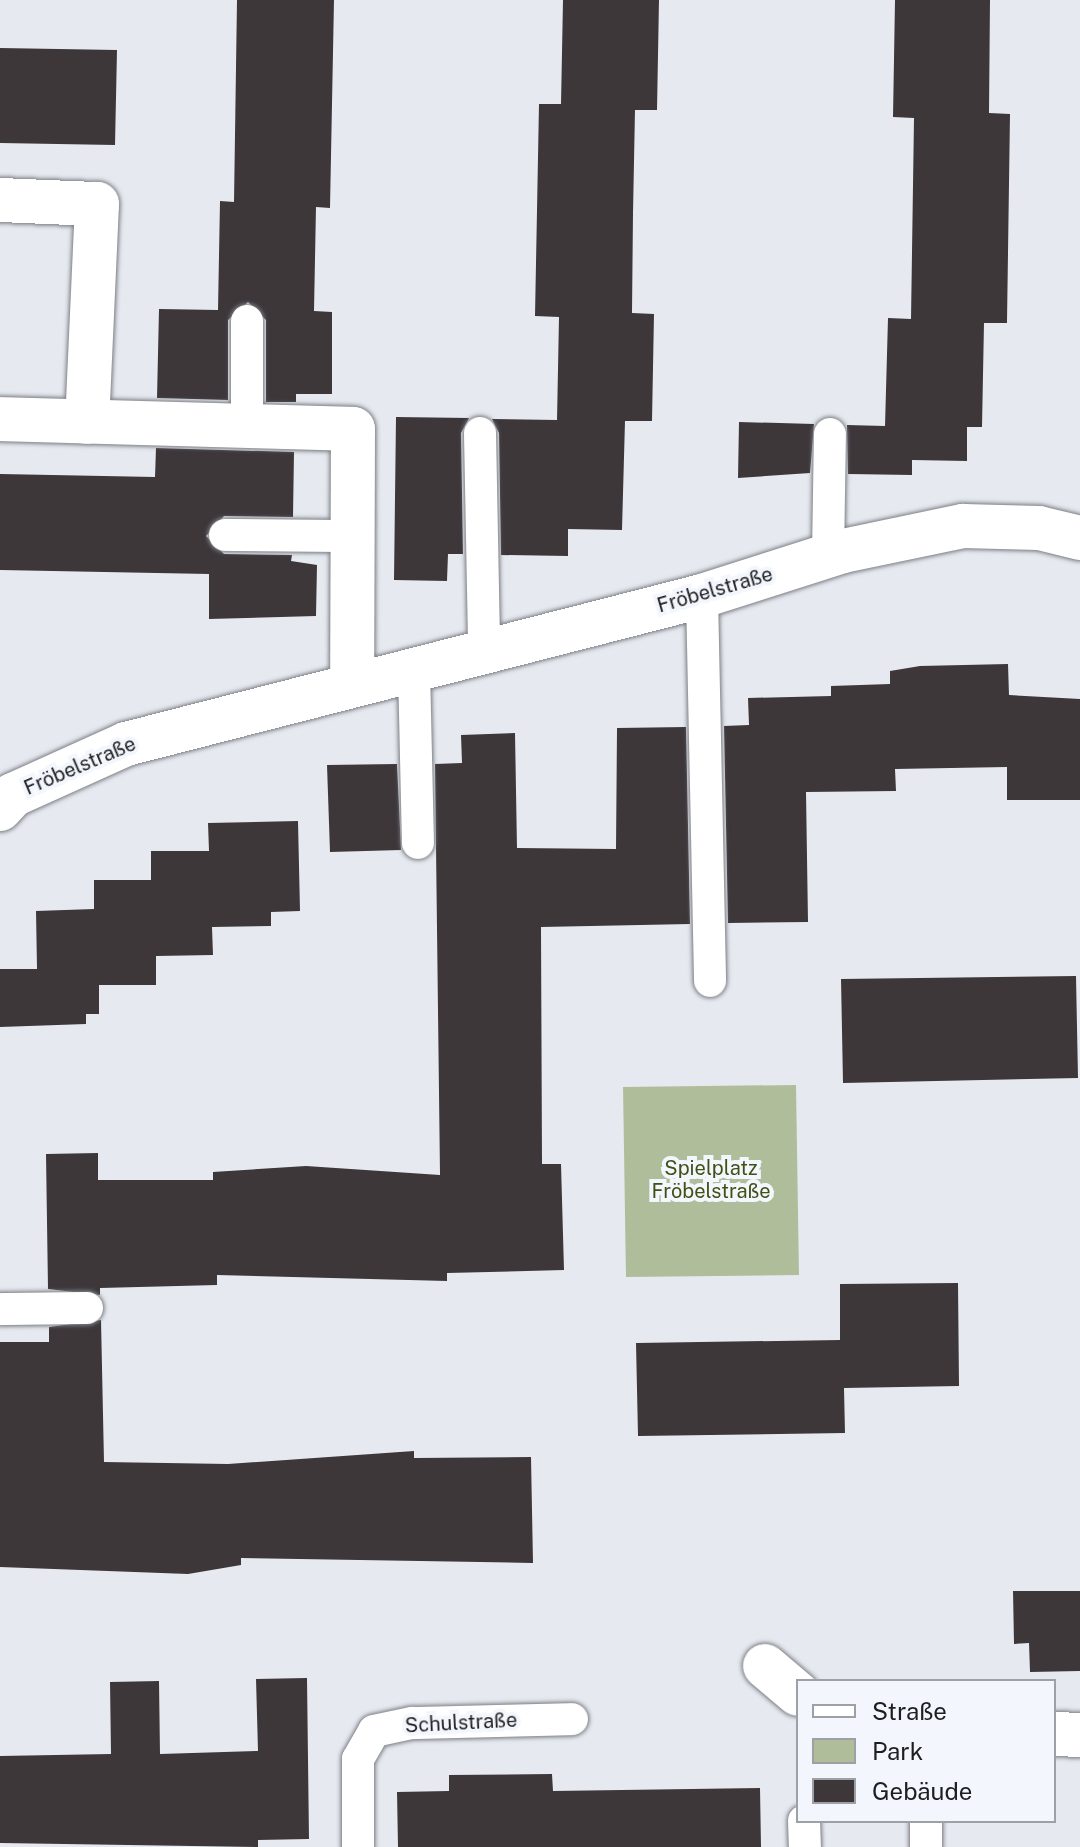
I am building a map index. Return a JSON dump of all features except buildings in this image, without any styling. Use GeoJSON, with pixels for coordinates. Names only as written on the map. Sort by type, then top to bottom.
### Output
{"type":"FeatureCollection","features":[{"type":"Feature","properties":{"kind":"street"},"geometry":{"type":"LineString","coordinates":[[0,200],[97,204],[87,422]]}},
{"type":"Feature","properties":{"kind":"street"},"geometry":{"type":"LineString","coordinates":[[0,419],[353,429],[352,685]]}},
{"type":"Feature","properties":{"kind":"street","name":"Fröbelstraße"},"geometry":{"type":"LineString","coordinates":[[0,809],[13,795],[126,744],[702,596],[828,556],[963,526],[1039,528],[1080,538]]}},
{"type":"Feature","properties":{"kind":"street"},"geometry":{"type":"LineString","coordinates":[[765,1666],[796,1692]]}},
{"type":"Feature","properties":{"kind":"street"},"geometry":{"type":"LineString","coordinates":[[1056,1734],[1080,1735]]}},
{"type":"Feature","properties":{"kind":"lane"},"geometry":{"type":"LineString","coordinates":[[247,321],[247,426]]}},
{"type":"Feature","properties":{"kind":"lane"},"geometry":{"type":"LineString","coordinates":[[480,433],[484,651]]}},
{"type":"Feature","properties":{"kind":"lane"},"geometry":{"type":"LineString","coordinates":[[828,556],[830,434]]}},
{"type":"Feature","properties":{"kind":"lane"},"geometry":{"type":"LineString","coordinates":[[225,535],[352,536]]}},
{"type":"Feature","properties":{"kind":"lane"},"geometry":{"type":"LineString","coordinates":[[702,596],[710,981]]}},
{"type":"Feature","properties":{"kind":"lane"},"geometry":{"type":"LineString","coordinates":[[414,669],[418,843]]}},
{"type":"Feature","properties":{"kind":"lane"},"geometry":{"type":"LineString","coordinates":[[0,1299],[0,1309],[87,1308]]}},
{"type":"Feature","properties":{"kind":"lane","name":"Schulstraße"},"geometry":{"type":"LineString","coordinates":[[358,1847],[358,1759],[374,1731],[413,1723],[572,1719]]}},
{"type":"Feature","properties":{"kind":"lane"},"geometry":{"type":"LineString","coordinates":[[804,1823],[805,1847]]}},
{"type":"Feature","properties":{"kind":"lane"},"geometry":{"type":"LineString","coordinates":[[926,1823],[926,1847]]}},
{"type":"Feature","properties":{"kind":"green space","name":"Spielplatz Fröbelstraße"},"geometry":{"type":"Polygon","coordinates":[[[796,1085],[799,1275],[626,1277],[623,1087],[796,1085]]]}}]}
